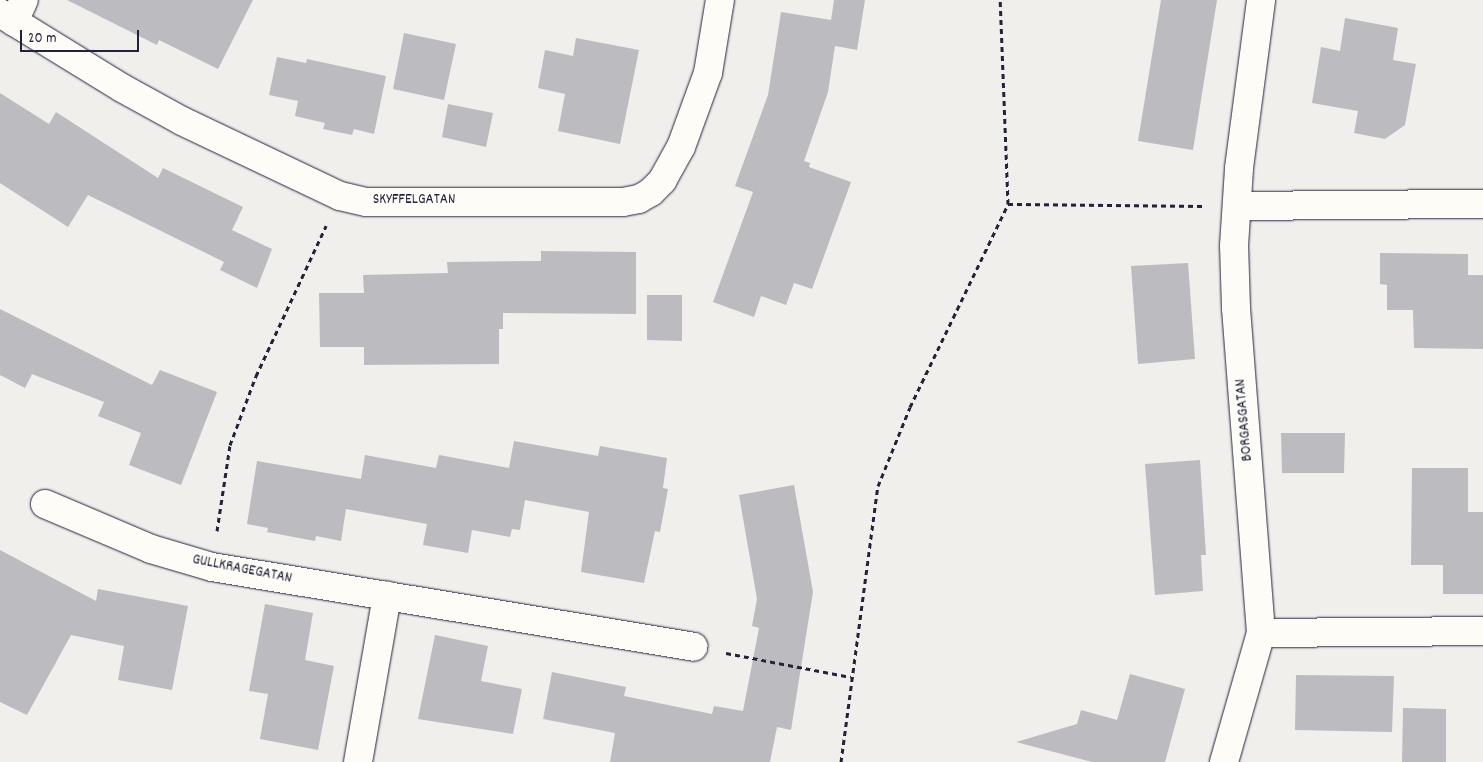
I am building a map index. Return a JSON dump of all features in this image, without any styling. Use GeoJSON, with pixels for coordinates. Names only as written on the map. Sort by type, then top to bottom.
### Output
{"type":"FeatureCollection","features":[{"type":"Feature","properties":{"kind":"street","name":"SKYFFELGATAN"},"geometry":{"type":"LineString","coordinates":[[13,12],[182,121],[340,196],[366,202],[623,202],[639,199],[662,181],[681,147],[708,73],[720,0]]}},
{"type":"Feature","properties":{"kind":"street","name":"BORGASGATAN"},"geometry":{"type":"LineString","coordinates":[[1224,762],[1262,633],[1236,308],[1237,206],[1262,0]]}},
{"type":"Feature","properties":{"kind":"street"},"geometry":{"type":"LineString","coordinates":[[1237,206],[1483,204]]}},
{"type":"Feature","properties":{"kind":"street","name":"GULLKRAGEGATAN"},"geometry":{"type":"LineString","coordinates":[[46,504],[151,549],[212,567],[693,647]]}},
{"type":"Feature","properties":{"kind":"street"},"geometry":{"type":"LineString","coordinates":[[358,762],[388,596]]}},
{"type":"Feature","properties":{"kind":"street"},"geometry":{"type":"LineString","coordinates":[[1262,633],[1483,631]]}},
{"type":"Feature","properties":{"kind":"path"},"geometry":{"type":"LineString","coordinates":[[841,762],[878,486],[910,406],[1008,204],[1000,0]]}},
{"type":"Feature","properties":{"kind":"path"},"geometry":{"type":"LineString","coordinates":[[212,567],[230,445],[256,376],[340,196]]}},
{"type":"Feature","properties":{"kind":"path"},"geometry":{"type":"LineString","coordinates":[[1008,204],[1237,206]]}},
{"type":"Feature","properties":{"kind":"path"},"geometry":{"type":"LineString","coordinates":[[693,647],[851,677]]}},
{"type":"Feature","properties":{"kind":"building"},"geometry":{"type":"Polygon","coordinates":[[[67,0],[253,0],[218,69],[159,40],[157,45],[67,0]]]}},
{"type":"Feature","properties":{"kind":"building"},"geometry":{"type":"Polygon","coordinates":[[[834,0],[865,0],[857,50],[835,46],[828,92],[804,161],[810,163],[809,167],[851,182],[812,289],[794,283],[786,305],[761,296],[754,317],[713,302],[753,192],[735,186],[768,95],[781,12],[831,20],[834,0]]]}},
{"type":"Feature","properties":{"kind":"building"},"geometry":{"type":"Polygon","coordinates":[[[1161,0],[1217,0],[1193,150],[1138,141],[1161,0]]]}},
{"type":"Feature","properties":{"kind":"building"},"geometry":{"type":"Polygon","coordinates":[[[1345,18],[1398,28],[1393,60],[1416,64],[1405,125],[1385,139],[1354,133],[1358,111],[1312,103],[1321,47],[1340,51],[1345,18]]]}},
{"type":"Feature","properties":{"kind":"building"},"geometry":{"type":"Polygon","coordinates":[[[404,33],[456,44],[444,100],[393,89],[404,33]]]}},
{"type":"Feature","properties":{"kind":"building"},"geometry":{"type":"Polygon","coordinates":[[[576,38],[639,50],[620,144],[558,131],[565,94],[538,88],[545,50],[573,56],[576,38]]]}},
{"type":"Feature","properties":{"kind":"building"},"geometry":{"type":"Polygon","coordinates":[[[277,57],[306,63],[307,59],[386,76],[374,134],[354,129],[352,135],[323,129],[325,123],[295,116],[298,101],[269,95],[277,57]]]}},
{"type":"Feature","properties":{"kind":"building"},"geometry":{"type":"Polygon","coordinates":[[[0,93],[49,124],[56,112],[158,178],[163,168],[243,207],[232,230],[272,249],[257,288],[220,270],[224,262],[88,195],[68,227],[0,183],[0,93]]]}},
{"type":"Feature","properties":{"kind":"building"},"geometry":{"type":"Polygon","coordinates":[[[448,104],[493,113],[486,147],[442,137],[448,104]]]}},
{"type":"Feature","properties":{"kind":"building"},"geometry":{"type":"Polygon","coordinates":[[[541,251],[636,252],[636,314],[503,313],[503,329],[499,329],[499,364],[364,365],[364,347],[320,347],[319,293],[364,293],[363,275],[448,273],[447,262],[541,261],[541,251]]]}},
{"type":"Feature","properties":{"kind":"building"},"geometry":{"type":"Polygon","coordinates":[[[1380,253],[1468,254],[1468,275],[1483,275],[1483,349],[1414,348],[1413,310],[1387,310],[1387,285],[1380,284],[1380,253]]]}},
{"type":"Feature","properties":{"kind":"building"},"geometry":{"type":"Polygon","coordinates":[[[1188,263],[1195,359],[1138,364],[1131,266],[1188,263]]]}},
{"type":"Feature","properties":{"kind":"building"},"geometry":{"type":"Polygon","coordinates":[[[647,295],[682,295],[682,341],[647,340],[647,295]]]}},
{"type":"Feature","properties":{"kind":"building"},"geometry":{"type":"Polygon","coordinates":[[[0,309],[152,385],[160,370],[217,392],[181,485],[129,465],[141,433],[98,416],[104,402],[32,374],[25,388],[0,375],[0,309]]]}},
{"type":"Feature","properties":{"kind":"building"},"geometry":{"type":"Polygon","coordinates":[[[1281,433],[1345,433],[1344,473],[1282,473],[1281,433]]]}},
{"type":"Feature","properties":{"kind":"building"},"geometry":{"type":"Polygon","coordinates":[[[514,441],[598,456],[600,446],[667,458],[663,488],[668,489],[660,532],[655,531],[644,583],[581,572],[589,512],[525,500],[520,530],[512,529],[510,537],[472,530],[468,553],[423,545],[427,524],[346,509],[341,541],[316,536],[315,541],[267,532],[268,528],[247,524],[257,461],[361,479],[365,455],[436,468],[439,455],[509,468],[514,441]]]}},
{"type":"Feature","properties":{"kind":"building"},"geometry":{"type":"Polygon","coordinates":[[[1200,460],[1206,555],[1201,555],[1203,591],[1155,595],[1145,464],[1200,460]]]}},
{"type":"Feature","properties":{"kind":"building"},"geometry":{"type":"Polygon","coordinates":[[[1412,468],[1468,468],[1468,512],[1483,512],[1483,594],[1443,594],[1443,565],[1411,565],[1412,468]]]}},
{"type":"Feature","properties":{"kind":"building"},"geometry":{"type":"Polygon","coordinates":[[[794,485],[813,592],[791,730],[777,727],[770,762],[610,762],[615,733],[543,719],[552,672],[626,687],[624,696],[712,714],[714,706],[743,711],[759,628],[752,626],[757,599],[739,495],[794,485]]]}},
{"type":"Feature","properties":{"kind":"building"},"geometry":{"type":"Polygon","coordinates":[[[0,550],[96,601],[98,589],[188,606],[172,690],[118,680],[124,646],[71,635],[27,715],[0,702],[0,550]]]}},
{"type":"Feature","properties":{"kind":"building"},"geometry":{"type":"Polygon","coordinates":[[[265,604],[313,613],[305,660],[334,666],[318,750],[260,739],[268,694],[249,691],[265,604]]]}},
{"type":"Feature","properties":{"kind":"building"},"geometry":{"type":"Polygon","coordinates":[[[435,635],[488,646],[481,681],[522,689],[513,734],[418,719],[435,635]]]}},
{"type":"Feature","properties":{"kind":"building"},"geometry":{"type":"Polygon","coordinates":[[[1130,674],[1185,689],[1165,762],[1092,762],[1016,742],[1077,724],[1081,710],[1117,720],[1130,674]]]}},
{"type":"Feature","properties":{"kind":"building"},"geometry":{"type":"Polygon","coordinates":[[[1296,675],[1394,676],[1392,732],[1295,730],[1296,675]]]}},
{"type":"Feature","properties":{"kind":"building"},"geometry":{"type":"Polygon","coordinates":[[[1403,708],[1446,709],[1446,762],[1402,762],[1403,708]]]}}]}
